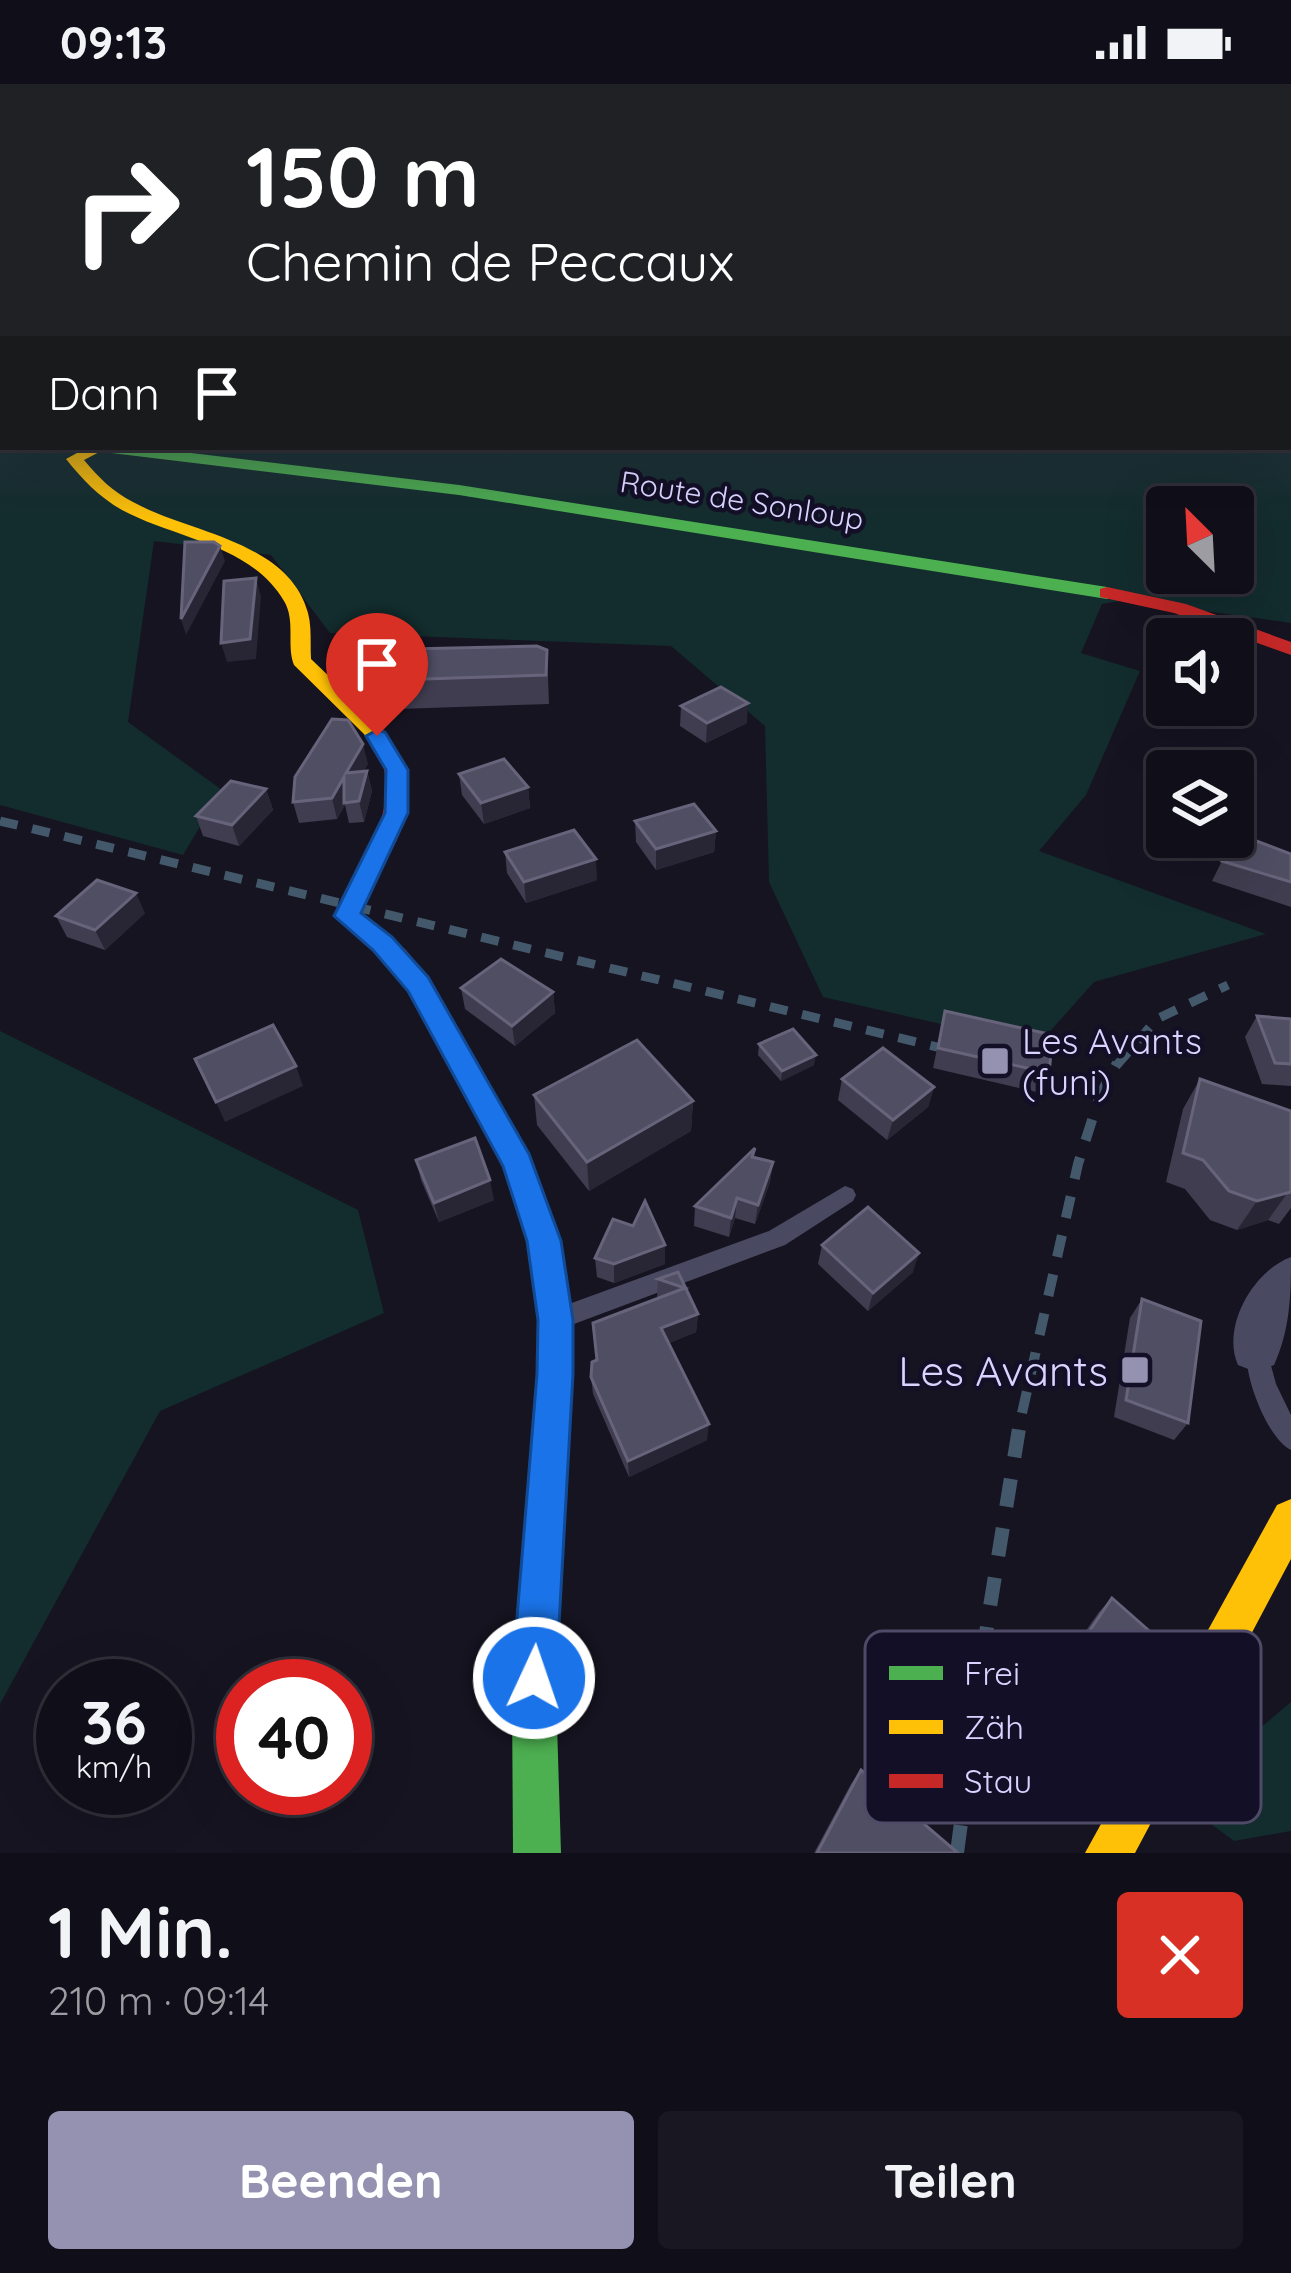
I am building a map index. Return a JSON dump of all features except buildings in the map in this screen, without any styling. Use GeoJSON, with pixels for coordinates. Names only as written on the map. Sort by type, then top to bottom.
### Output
{"type":"FeatureCollection","features":[{"type":"Feature","properties":{"kind":"street"},"geometry":{"type":"LineString","coordinates":[[95,450],[74,459],[110,502],[247,554],[291,595],[300,618],[302,661],[362,715],[392,758],[399,788],[397,813],[347,916],[383,943],[418,985],[518,1163],[544,1241],[556,1320],[532,1720],[537,1853]]}},
{"type":"Feature","properties":{"kind":"street","name":"Route de Sonloup"},"geometry":{"type":"LineString","coordinates":[[127,450],[459,490],[1028,577],[1179,608],[1291,649]]}},
{"type":"Feature","properties":{"kind":"street"},"geometry":{"type":"LineString","coordinates":[[1256,1348],[1263,1316],[1275,1294],[1291,1279]]}},
{"type":"Feature","properties":{"kind":"street"},"geometry":{"type":"LineString","coordinates":[[1233,1631],[1291,1519]]}},
{"type":"Feature","properties":{"kind":"lane"},"geometry":{"type":"LineString","coordinates":[[556,1320],[777,1238],[844,1195]]}},
{"type":"Feature","properties":{"kind":"lane"},"geometry":{"type":"LineString","coordinates":[[1256,1348],[1272,1408],[1291,1437]]}},
{"type":"Feature","properties":{"kind":"green space"},"geometry":{"type":"Polygon","coordinates":[[[0,450],[1291,450],[1291,623],[1126,600],[1102,604],[1081,653],[1140,671],[1086,795],[1039,851],[1266,934],[1094,982],[1037,1046],[823,997],[769,882],[765,726],[671,646],[330,633],[271,555],[154,541],[128,722],[222,790],[183,855],[0,805],[0,450]]]}},
{"type":"Feature","properties":{"kind":"green space"},"geometry":{"type":"Polygon","coordinates":[[[0,1031],[358,1210],[384,1313],[160,1411],[0,1704],[0,1031]]]}},
{"type":"Feature","properties":{"kind":"green space"},"geometry":{"type":"Polygon","coordinates":[[[1291,1702],[1291,1831],[1234,1841],[1210,1823],[1261,1823],[1261,1727],[1291,1702]]]}},
{"type":"Feature","properties":{"kind":"railway"},"geometry":{"type":"LineString","coordinates":[[0,821],[966,1054]]}},
{"type":"Feature","properties":{"kind":"railway"},"geometry":{"type":"LineString","coordinates":[[1116,1066],[1157,1019],[1228,985]]}},
{"type":"Feature","properties":{"kind":"railway"},"geometry":{"type":"LineString","coordinates":[[1022,1413],[1078,1164],[1100,1095],[1117,1063]]}},
{"type":"Feature","properties":{"kind":"railway"},"geometry":{"type":"LineString","coordinates":[[986,1631],[1022,1410]]}},
{"type":"Feature","properties":{"kind":"railway"},"geometry":{"type":"LineString","coordinates":[[957,1853],[961,1823]]}},
{"type":"Feature","properties":{"kind":"traffic: fast"},"geometry":{"type":"LineString","coordinates":[[128,450],[459,490],[1107,593]]}},
{"type":"Feature","properties":{"kind":"traffic: fast"},"geometry":{"type":"LineString","coordinates":[[534,1692],[537,1853]]}},
{"type":"Feature","properties":{"kind":"traffic: slow"},"geometry":{"type":"LineString","coordinates":[[94,450],[74,459],[97,486],[158,520],[223,544],[277,578],[298,611],[301,661],[372,730],[393,761]]}},
{"type":"Feature","properties":{"kind":"traffic: slow"},"geometry":{"type":"LineString","coordinates":[[1230,1631],[1291,1519]]}},
{"type":"Feature","properties":{"kind":"traffic: slow"},"geometry":{"type":"LineString","coordinates":[[1109,1853],[1125,1823]]}},
{"type":"Feature","properties":{"kind":"traffic: jam"},"geometry":{"type":"LineString","coordinates":[[1107,593],[1179,608],[1291,649]]}},
{"type":"Feature","properties":{"kind":"traffic: jam"},"geometry":{"type":"LineString","coordinates":[[393,761],[399,782],[394,821],[347,916],[397,957],[418,985],[518,1163],[544,1241],[556,1320],[534,1692]]}},
{"type":"Feature","properties":{"kind":"place","name":"Les Avants (funi)"},"geometry":{"type":"Point","coordinates":[995,1061]}},
{"type":"Feature","properties":{"kind":"place","name":"Les Avants"},"geometry":{"type":"Point","coordinates":[1135,1370]}},
{"type":"Feature","properties":{"kind":"route"},"geometry":{"type":"LineString","coordinates":[[377,736],[397,770],[397,813],[347,916],[383,943],[418,985],[518,1163],[544,1241],[556,1320],[555,1374],[534,1678]]}}]}
